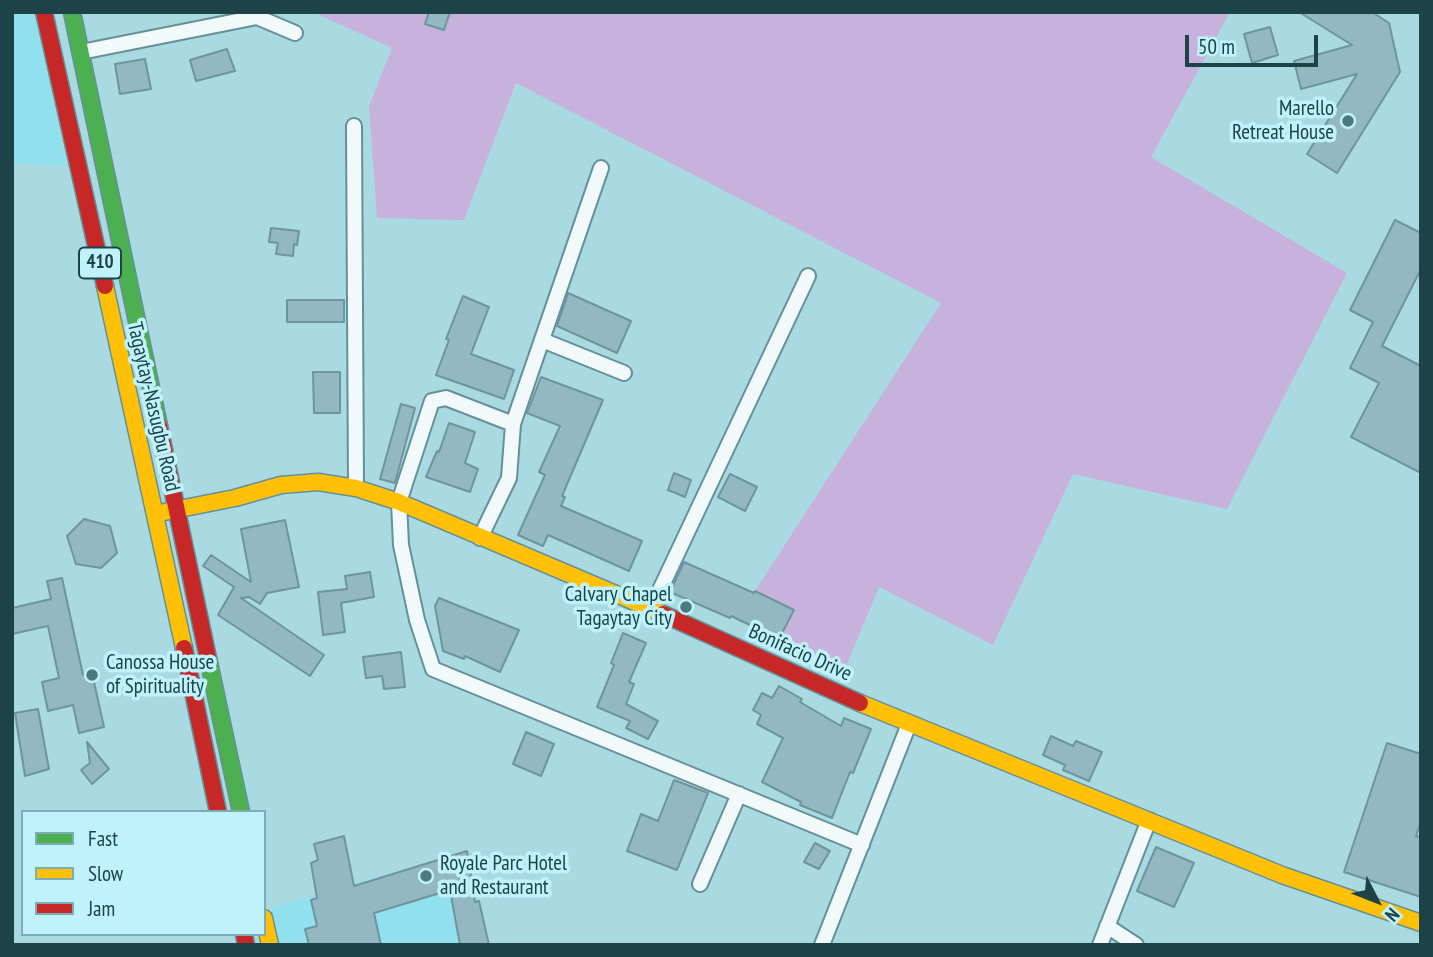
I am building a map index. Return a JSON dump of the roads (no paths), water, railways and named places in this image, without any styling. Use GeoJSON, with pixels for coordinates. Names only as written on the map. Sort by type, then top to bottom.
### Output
{"type":"FeatureCollection","features":[{"type":"Feature","properties":{"kind":"main road","name":"Tagaytay-Nasugbu Road"},"geometry":{"type":"LineString","coordinates":[[44,12],[156,513],[218,810]]}},
{"type":"Feature","properties":{"kind":"main road","name":"Tagaytay-Nasugbu Road"},"geometry":{"type":"LineString","coordinates":[[72,12],[241,810]]}},
{"type":"Feature","properties":{"kind":"main road","name":"Bonifacio Drive"},"geometry":{"type":"LineString","coordinates":[[156,513],[235,498],[281,485],[318,482],[356,488],[400,502],[651,609],[909,724],[1282,875],[1421,923]]}},
{"type":"Feature","properties":{"kind":"main road"},"geometry":{"type":"LineString","coordinates":[[266,927],[270,945]]}},
{"type":"Feature","properties":{"kind":"street"},"geometry":{"type":"LineString","coordinates":[[80,52],[257,17],[295,33]]}},
{"type":"Feature","properties":{"kind":"street"},"geometry":{"type":"LineString","coordinates":[[354,125],[356,488]]}},
{"type":"Feature","properties":{"kind":"street"},"geometry":{"type":"LineString","coordinates":[[480,538],[509,478],[513,424],[601,168]]}},
{"type":"Feature","properties":{"kind":"street"},"geometry":{"type":"LineString","coordinates":[[651,609],[808,276]]}},
{"type":"Feature","properties":{"kind":"street"},"geometry":{"type":"LineString","coordinates":[[542,340],[624,373]]}},
{"type":"Feature","properties":{"kind":"street"},"geometry":{"type":"LineString","coordinates":[[513,424],[446,398],[432,401],[400,502],[401,545],[417,620],[433,669],[862,845]]}},
{"type":"Feature","properties":{"kind":"street"},"geometry":{"type":"LineString","coordinates":[[822,945],[909,724]]}},
{"type":"Feature","properties":{"kind":"street"},"geometry":{"type":"LineString","coordinates":[[700,884],[739,794]]}},
{"type":"Feature","properties":{"kind":"street"},"geometry":{"type":"LineString","coordinates":[[1100,945],[1149,820]]}},
{"type":"Feature","properties":{"kind":"street"},"geometry":{"type":"LineString","coordinates":[[1107,926],[1136,945]]}},
{"type":"Feature","properties":{"kind":"place","name":"Marello Retreat House"},"geometry":{"type":"Point","coordinates":[1348,121]}},
{"type":"Feature","properties":{"kind":"place","name":"Calvary Chapel Tagaytay City"},"geometry":{"type":"Point","coordinates":[686,607]}},
{"type":"Feature","properties":{"kind":"place","name":"Canossa House of Spirituality"},"geometry":{"type":"Point","coordinates":[92,675]}},
{"type":"Feature","properties":{"kind":"place","name":"Royale Parc Hotel and Restaurant"},"geometry":{"type":"Point","coordinates":[426,876]}}]}
